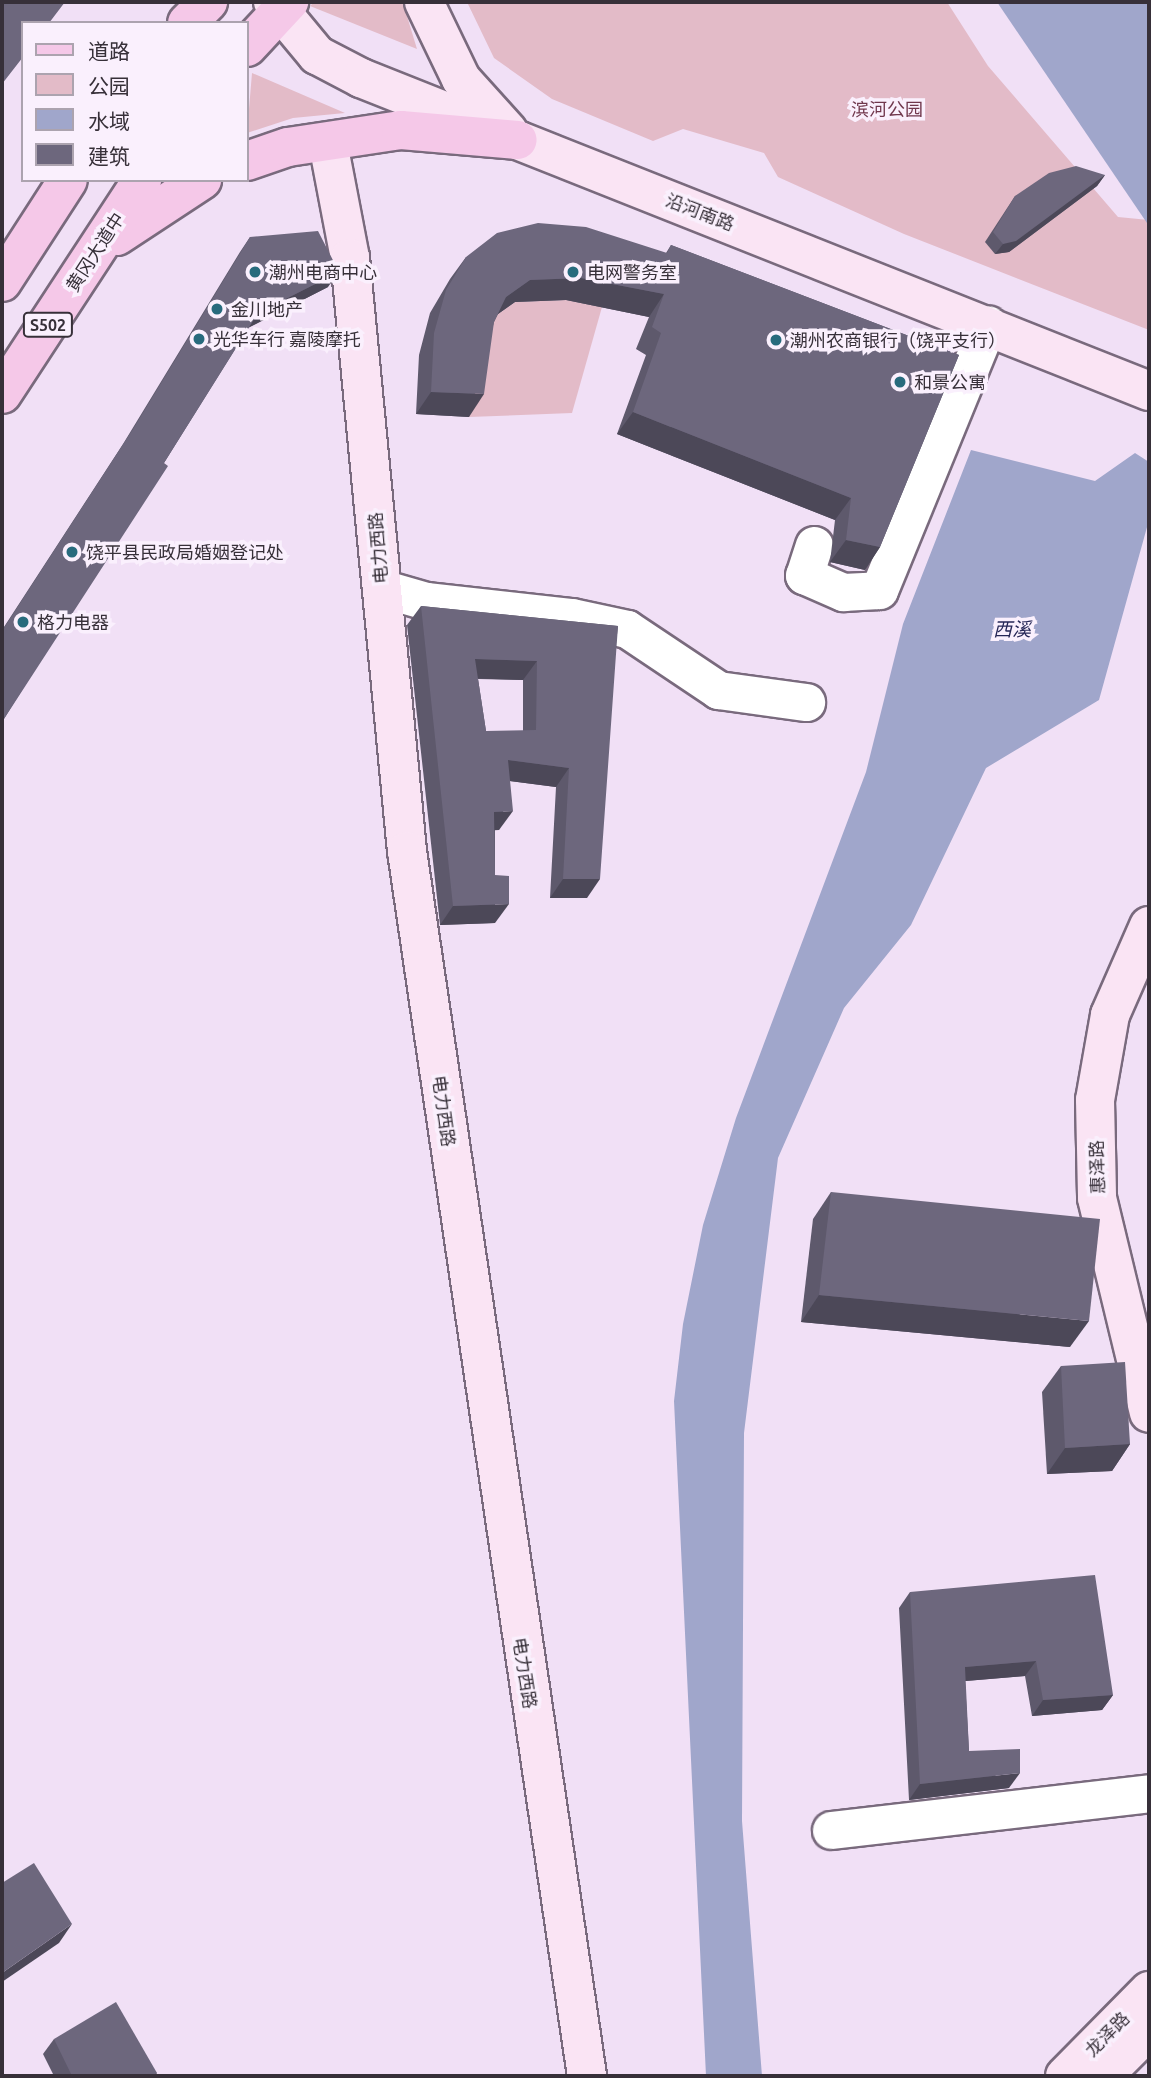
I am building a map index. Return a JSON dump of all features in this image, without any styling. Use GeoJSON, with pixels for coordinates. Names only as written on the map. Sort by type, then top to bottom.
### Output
{"type":"FeatureCollection","features":[{"type":"Feature","properties":{"kind":"main road"},"geometry":{"type":"LineString","coordinates":[[163,21],[172,2]]}},
{"type":"Feature","properties":{"kind":"main road"},"geometry":{"type":"LineString","coordinates":[[189,21],[208,2]]}},
{"type":"Feature","properties":{"kind":"main road"},"geometry":{"type":"LineString","coordinates":[[248,46],[281,5]]}},
{"type":"Feature","properties":{"kind":"main road"},"geometry":{"type":"LineString","coordinates":[[248,161],[401,130],[518,140]]}},
{"type":"Feature","properties":{"kind":"main road"},"geometry":{"type":"LineString","coordinates":[[2,282],[67,182]]}},
{"type":"Feature","properties":{"kind":"main road","name":"黄冈大道中"},"geometry":{"type":"LineString","coordinates":[[2,394],[141,182]]}},
{"type":"Feature","properties":{"kind":"main road"},"geometry":{"type":"LineString","coordinates":[[94,255],[199,182]]}},
{"type":"Feature","properties":{"kind":"street"},"geometry":{"type":"LineString","coordinates":[[424,2],[461,79],[518,140]]}},
{"type":"Feature","properties":{"kind":"street","name":"沿河南路"},"geometry":{"type":"LineString","coordinates":[[281,5],[317,55],[518,140],[988,324],[1149,391]]}},
{"type":"Feature","properties":{"kind":"street","name":"电力西路"},"geometry":{"type":"LineString","coordinates":[[328,144],[350,258],[407,851],[587,2076]]}},
{"type":"Feature","properties":{"kind":"street"},"geometry":{"type":"LineString","coordinates":[[814,545],[804,575],[843,592],[879,590],[988,324]]}},
{"type":"Feature","properties":{"kind":"street"},"geometry":{"type":"LineString","coordinates":[[381,588],[426,601],[572,617],[627,629],[718,691],[806,702]]}},
{"type":"Feature","properties":{"kind":"street","name":"惠泽路"},"geometry":{"type":"LineString","coordinates":[[1149,926],[1110,1015],[1095,1100],[1097,1198],[1149,1412]]}},
{"type":"Feature","properties":{"kind":"street"},"geometry":{"type":"LineString","coordinates":[[831,1830],[1149,1793]]}},
{"type":"Feature","properties":{"kind":"street","name":"龙泽路"},"geometry":{"type":"LineString","coordinates":[[1065,2076],[1149,1991]]}},
{"type":"Feature","properties":{"kind":"street","name":"龙泽路"},"geometry":{"type":"LineString","coordinates":[[1103,2076],[1149,2030]]}},
{"type":"Feature","properties":{"kind":"green space"},"geometry":{"type":"Polygon","coordinates":[[[314,2],[403,3],[417,49],[310,6],[314,2]]]}},
{"type":"Feature","properties":{"kind":"green space","name":"滨河公园"},"geometry":{"type":"Polygon","coordinates":[[[467,2],[947,2],[988,66],[1118,217],[1149,220],[1149,330],[904,234],[778,177],[764,153],[683,129],[653,141],[552,99],[494,58],[467,2]]]}},
{"type":"Feature","properties":{"kind":"green space"},"geometry":{"type":"Polygon","coordinates":[[[252,73],[345,113],[293,118],[248,133],[252,73]]]}},
{"type":"Feature","properties":{"kind":"green space"},"geometry":{"type":"Polygon","coordinates":[[[566,300],[602,307],[572,413],[469,417],[471,376],[491,319],[515,302],[566,300]]]}},
{"type":"Feature","properties":{"kind":"water"},"geometry":{"type":"Polygon","coordinates":[[[997,2],[1149,2],[1149,226],[997,2]]]}},
{"type":"Feature","properties":{"kind":"water","name":"西溪"},"geometry":{"type":"Polygon","coordinates":[[[971,450],[1095,481],[1135,453],[1149,462],[1149,520],[1099,700],[986,768],[911,925],[844,1008],[778,1158],[744,1433],[742,1821],[762,2076],[706,2076],[674,1401],[683,1324],[703,1225],[736,1118],[866,772],[903,624],[971,450]]]}},
{"type":"Feature","properties":{"kind":"building"},"geometry":{"type":"Polygon","coordinates":[[[2,2],[65,2],[51,21],[21,21],[21,60],[2,84],[2,2]]]}},
{"type":"Feature","properties":{"kind":"building"},"geometry":{"type":"Polygon","coordinates":[[[1076,166],[1105,175],[1016,241],[1003,244],[993,232],[1015,196],[1049,173],[1076,166]]]}},
{"type":"Feature","properties":{"kind":"building"},"geometry":{"type":"Polygon","coordinates":[[[538,223],[586,227],[667,253],[671,245],[959,355],[880,547],[846,540],[851,498],[633,412],[661,333],[652,327],[664,294],[581,278],[530,280],[506,297],[494,322],[484,394],[431,392],[434,333],[446,290],[466,257],[497,233],[538,223]]]}},
{"type":"Feature","properties":{"kind":"building"},"geometry":{"type":"Polygon","coordinates":[[[318,231],[339,272],[258,313],[164,463],[168,466],[2,722],[2,631],[133,429],[250,237],[318,231]]]}},
{"type":"Feature","properties":{"kind":"building"},"geometry":{"type":"Polygon","coordinates":[[[421,606],[618,626],[600,879],[563,879],[569,768],[508,760],[513,811],[494,812],[495,875],[509,876],[509,904],[453,906],[421,606]],[[475,659],[486,731],[536,730],[537,661],[475,659]]]}},
{"type":"Feature","properties":{"kind":"building"},"geometry":{"type":"Polygon","coordinates":[[[831,1192],[1100,1219],[1089,1321],[819,1295],[831,1192]]]}},
{"type":"Feature","properties":{"kind":"building"},"geometry":{"type":"Polygon","coordinates":[[[1125,1362],[1130,1444],[1065,1448],[1061,1366],[1125,1362]]]}},
{"type":"Feature","properties":{"kind":"building"},"geometry":{"type":"Polygon","coordinates":[[[1095,1575],[1113,1695],[1043,1700],[1036,1661],[965,1667],[969,1751],[1020,1749],[1020,1773],[920,1784],[910,1592],[1095,1575]]]}},
{"type":"Feature","properties":{"kind":"building"},"geometry":{"type":"Polygon","coordinates":[[[34,1863],[72,1924],[2,1973],[2,1883],[34,1863]]]}},
{"type":"Feature","properties":{"kind":"building"},"geometry":{"type":"Polygon","coordinates":[[[116,2002],[157,2073],[151,2076],[72,2076],[54,2039],[116,2002]]]}},
{"type":"Feature","properties":{"kind":"place","name":"潮州电商中心"},"geometry":{"type":"Point","coordinates":[255,272]}},
{"type":"Feature","properties":{"kind":"place","name":"电网警务室"},"geometry":{"type":"Point","coordinates":[573,272]}},
{"type":"Feature","properties":{"kind":"place","name":"金川地产"},"geometry":{"type":"Point","coordinates":[217,309]}},
{"type":"Feature","properties":{"kind":"place","name":"光华车行 嘉陵摩托"},"geometry":{"type":"Point","coordinates":[199,339]}},
{"type":"Feature","properties":{"kind":"place","name":"潮州农商银行（饶平支行）"},"geometry":{"type":"Point","coordinates":[776,340]}},
{"type":"Feature","properties":{"kind":"place","name":"和景公寓"},"geometry":{"type":"Point","coordinates":[900,382]}},
{"type":"Feature","properties":{"kind":"place","name":"饶平县民政局婚姻登记处"},"geometry":{"type":"Point","coordinates":[72,552]}},
{"type":"Feature","properties":{"kind":"place","name":"格力电器"},"geometry":{"type":"Point","coordinates":[23,622]}}]}
